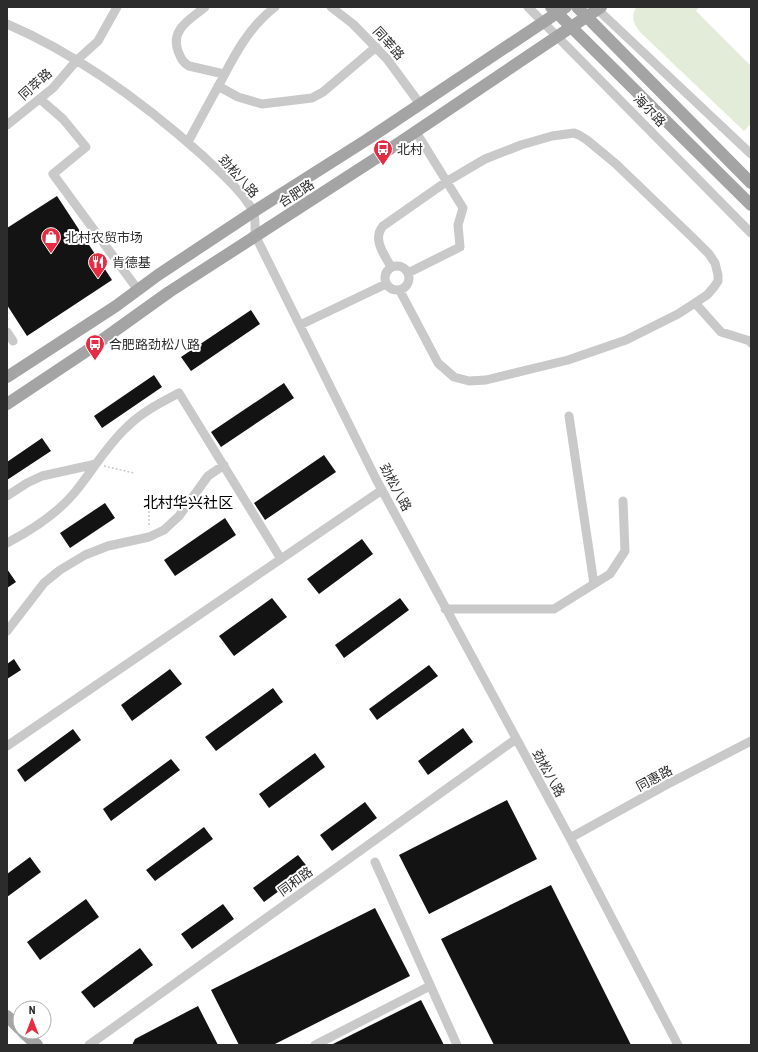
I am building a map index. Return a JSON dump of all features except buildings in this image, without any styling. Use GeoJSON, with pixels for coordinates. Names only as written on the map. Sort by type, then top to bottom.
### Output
{"type":"FeatureCollection","features":[{"type":"Feature","properties":{"kind":"main road","name":"海尔路"},"geometry":{"type":"LineString","coordinates":[[551,7],[751,205]]}},
{"type":"Feature","properties":{"kind":"main road","name":"合肥路"},"geometry":{"type":"LineString","coordinates":[[7,377],[253,212],[566,7]]}},
{"type":"Feature","properties":{"kind":"main road","name":"海尔路"},"geometry":{"type":"LineString","coordinates":[[577,7],[751,183]]}},
{"type":"Feature","properties":{"kind":"main road","name":"合肥路"},"geometry":{"type":"LineString","coordinates":[[7,404],[88,350],[169,292],[416,132],[598,8]]}},
{"type":"Feature","properties":{"kind":"street"},"geometry":{"type":"LineString","coordinates":[[77,60],[98,41],[117,7]]}},
{"type":"Feature","properties":{"kind":"street"},"geometry":{"type":"LineString","coordinates":[[206,7],[177,33],[176,45],[181,60],[184,64],[224,74]]}},
{"type":"Feature","properties":{"kind":"street"},"geometry":{"type":"LineString","coordinates":[[188,142],[240,45],[263,16],[275,7]]}},
{"type":"Feature","properties":{"kind":"street","name":"同莘路"},"geometry":{"type":"LineString","coordinates":[[331,7],[353,24],[376,47],[387,59],[420,104]]}},
{"type":"Feature","properties":{"kind":"street","name":"海尔路"},"geometry":{"type":"LineString","coordinates":[[528,7],[751,234]]}},
{"type":"Feature","properties":{"kind":"street"},"geometry":{"type":"LineString","coordinates":[[598,8],[751,154]]}},
{"type":"Feature","properties":{"kind":"street","name":"劲松八路"},"geometry":{"type":"LineString","coordinates":[[7,24],[24,31],[77,60],[139,103],[188,142],[216,168],[237,189],[253,212],[255,235],[382,490],[570,838],[678,1045]]}},
{"type":"Feature","properties":{"kind":"street"},"geometry":{"type":"LineString","coordinates":[[218,86],[238,97],[262,104],[312,98],[323,92],[376,47]]}},
{"type":"Feature","properties":{"kind":"street","name":"同萃路"},"geometry":{"type":"LineString","coordinates":[[7,125],[52,88],[77,60]]}},
{"type":"Feature","properties":{"kind":"street"},"geometry":{"type":"LineString","coordinates":[[40,99],[63,119],[86,147],[53,174],[138,290]]}},
{"type":"Feature","properties":{"kind":"street"},"geometry":{"type":"LineString","coordinates":[[408,273],[460,247],[458,225],[464,208],[446,182],[416,132]]}},
{"type":"Feature","properties":{"kind":"street"},"geometry":{"type":"LineString","coordinates":[[391,267],[378,238],[379,230],[383,226],[446,182],[485,159],[521,145],[568,133],[579,135],[616,164],[693,238],[715,263],[718,275],[718,281],[707,295],[678,314],[626,340],[568,360],[486,380],[469,381],[454,377],[438,363],[400,290]]}},
{"type":"Feature","properties":{"kind":"street"},"geometry":{"type":"LineString","coordinates":[[395,266],[403,268],[408,273],[409,282],[407,286],[400,290],[392,290],[386,284],[384,281],[385,273],[391,267],[395,266]]}},
{"type":"Feature","properties":{"kind":"street"},"geometry":{"type":"LineString","coordinates":[[300,325],[386,284]]}},
{"type":"Feature","properties":{"kind":"street"},"geometry":{"type":"LineString","coordinates":[[695,303],[721,332],[750,340],[751,343]]}},
{"type":"Feature","properties":{"kind":"street"},"geometry":{"type":"LineString","coordinates":[[7,332],[13,341]]}},
{"type":"Feature","properties":{"kind":"street"},"geometry":{"type":"LineString","coordinates":[[7,543],[30,531],[54,513],[74,493],[112,442],[129,425],[157,404],[179,393],[281,559]]}},
{"type":"Feature","properties":{"kind":"street"},"geometry":{"type":"LineString","coordinates":[[569,416],[594,584]]}},
{"type":"Feature","properties":{"kind":"street"},"geometry":{"type":"LineString","coordinates":[[7,496],[42,476],[96,464]]}},
{"type":"Feature","properties":{"kind":"street"},"geometry":{"type":"LineString","coordinates":[[7,631],[44,583],[60,570],[85,555],[108,546],[149,537],[164,530],[180,516],[208,476],[224,465]]}},
{"type":"Feature","properties":{"kind":"street"},"geometry":{"type":"LineString","coordinates":[[7,746],[382,490]]}},
{"type":"Feature","properties":{"kind":"street"},"geometry":{"type":"LineString","coordinates":[[445,609],[554,609],[610,574],[625,551],[623,501]]}},
{"type":"Feature","properties":{"kind":"street","name":"同和路"},"geometry":{"type":"LineString","coordinates":[[89,1045],[516,739]]}},
{"type":"Feature","properties":{"kind":"street","name":"同惠路"},"geometry":{"type":"LineString","coordinates":[[570,838],[664,786],[751,741]]}},
{"type":"Feature","properties":{"kind":"street"},"geometry":{"type":"LineString","coordinates":[[375,862],[457,1045]]}},
{"type":"Feature","properties":{"kind":"street"},"geometry":{"type":"LineString","coordinates":[[315,1045],[430,986]]}},
{"type":"Feature","properties":{"kind":"path"},"geometry":{"type":"LineString","coordinates":[[96,464],[134,473]]}},
{"type":"Feature","properties":{"kind":"path"},"geometry":{"type":"LineString","coordinates":[[149,499],[149,537]]}},
{"type":"Feature","properties":{"kind":"green space"},"geometry":{"type":"Polygon","coordinates":[[[636,7],[699,7],[696,11],[751,66],[751,123],[744,131],[640,32],[634,20],[636,7]]]}},
{"type":"Feature","properties":{"kind":"place","name":"北村"},"geometry":{"type":"Point","coordinates":[383,166]}},
{"type":"Feature","properties":{"kind":"place","name":"北村农贸市场"},"geometry":{"type":"Point","coordinates":[51,254]}},
{"type":"Feature","properties":{"kind":"place","name":"肯德基"},"geometry":{"type":"Point","coordinates":[98,279]}},
{"type":"Feature","properties":{"kind":"place","name":"合肥路劲松八路"},"geometry":{"type":"Point","coordinates":[95,361]}},
{"type":"Feature","properties":{"kind":"district","name":"北村华兴社区"},"geometry":{"type":"Point","coordinates":[188,503]}}]}
